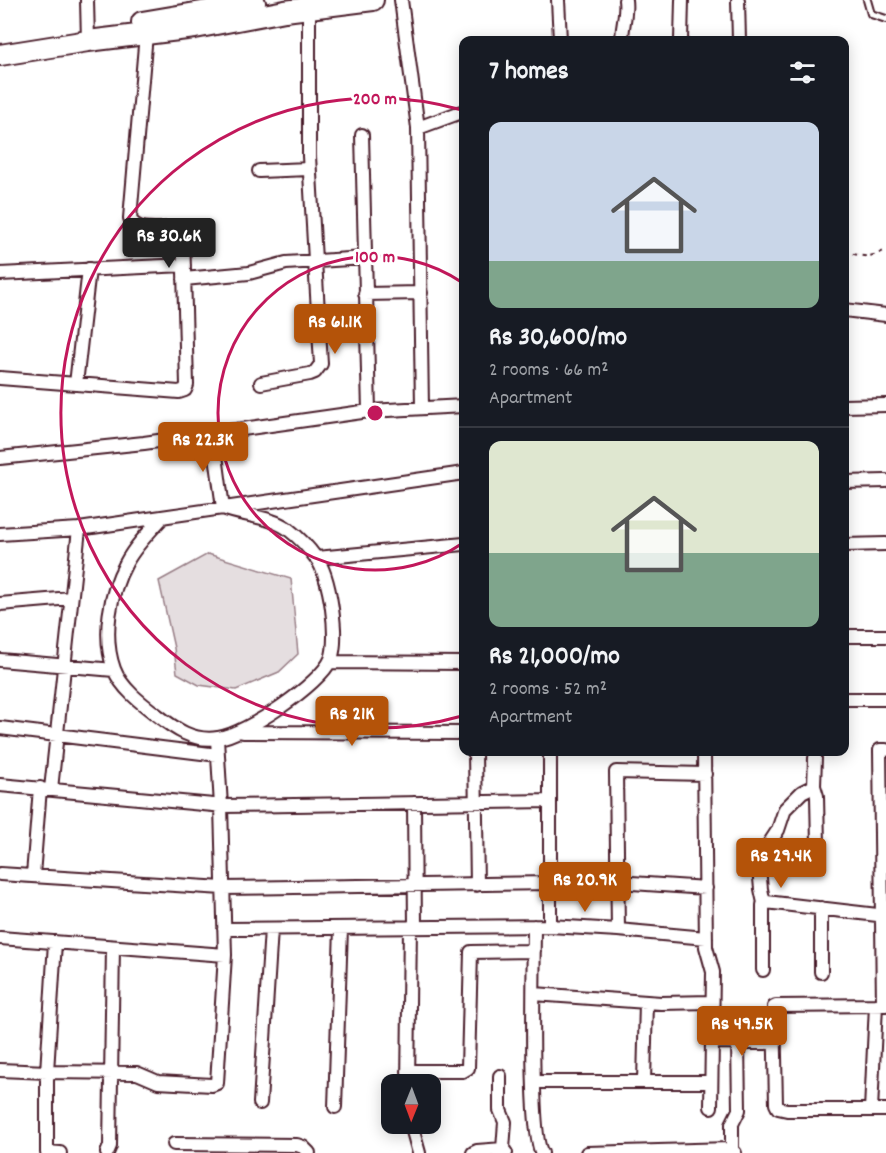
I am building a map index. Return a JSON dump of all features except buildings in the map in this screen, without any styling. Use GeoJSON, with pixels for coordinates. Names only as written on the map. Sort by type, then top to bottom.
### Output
{"type":"FeatureCollection","features":[{"type":"Feature","properties":{"kind":"main road"},"geometry":{"type":"LineString","coordinates":[[0,56],[88,36],[194,7],[276,0]]}},
{"type":"Feature","properties":{"kind":"main road"},"geometry":{"type":"LineString","coordinates":[[0,43],[146,34],[195,28],[309,4],[372,0]]}},
{"type":"Feature","properties":{"kind":"street"},"geometry":{"type":"LineString","coordinates":[[87,0],[88,36]]}},
{"type":"Feature","properties":{"kind":"street"},"geometry":{"type":"LineString","coordinates":[[401,0],[418,128],[422,408]]}},
{"type":"Feature","properties":{"kind":"street"},"geometry":{"type":"LineString","coordinates":[[558,0],[560,36]]}},
{"type":"Feature","properties":{"kind":"street"},"geometry":{"type":"LineString","coordinates":[[622,36],[622,20],[626,14],[625,0]]}},
{"type":"Feature","properties":{"kind":"street"},"geometry":{"type":"LineString","coordinates":[[681,36],[682,0]]}},
{"type":"Feature","properties":{"kind":"street"},"geometry":{"type":"LineString","coordinates":[[738,0],[740,36]]}},
{"type":"Feature","properties":{"kind":"street"},"geometry":{"type":"LineString","coordinates":[[261,382],[310,374],[319,368],[309,169],[309,4]]}},
{"type":"Feature","properties":{"kind":"street"},"geometry":{"type":"LineString","coordinates":[[0,378],[179,392],[185,390],[188,379],[184,279],[185,239],[181,229],[138,228],[131,223],[130,218],[146,34]]}},
{"type":"Feature","properties":{"kind":"street"},"geometry":{"type":"LineString","coordinates":[[418,128],[459,113]]}},
{"type":"Feature","properties":{"kind":"street"},"geometry":{"type":"LineString","coordinates":[[362,135],[369,411]]}},
{"type":"Feature","properties":{"kind":"street"},"geometry":{"type":"LineString","coordinates":[[259,171],[309,169]]}},
{"type":"Feature","properties":{"kind":"street"},"geometry":{"type":"LineString","coordinates":[[184,279],[249,273],[286,262],[365,258]]}},
{"type":"Feature","properties":{"kind":"street"},"geometry":{"type":"LineString","coordinates":[[0,274],[184,265]]}},
{"type":"Feature","properties":{"kind":"street"},"geometry":{"type":"LineString","coordinates":[[76,384],[89,269]]}},
{"type":"Feature","properties":{"kind":"street"},"geometry":{"type":"LineString","coordinates":[[365,294],[421,293]]}},
{"type":"Feature","properties":{"kind":"street"},"geometry":{"type":"LineString","coordinates":[[849,311],[886,315]]}},
{"type":"Feature","properties":{"kind":"street"},"geometry":{"type":"LineString","coordinates":[[849,406],[886,405]]}},
{"type":"Feature","properties":{"kind":"street"},"geometry":{"type":"LineString","coordinates":[[0,458],[144,443],[369,411],[459,406]]}},
{"type":"Feature","properties":{"kind":"street"},"geometry":{"type":"LineString","coordinates":[[213,433],[223,508]]}},
{"type":"Feature","properties":{"kind":"street"},"geometry":{"type":"LineString","coordinates":[[0,534],[79,529],[459,473]]}},
{"type":"Feature","properties":{"kind":"street"},"geometry":{"type":"LineString","coordinates":[[849,482],[886,481]]}},
{"type":"Feature","properties":{"kind":"street"},"geometry":{"type":"LineString","coordinates":[[223,508],[280,524],[289,529],[317,558],[326,581],[334,626],[333,652],[330,662],[322,673],[266,717],[242,732]]}},
{"type":"Feature","properties":{"kind":"street"},"geometry":{"type":"LineString","coordinates":[[163,517],[127,561],[114,594],[109,637],[114,670],[121,682],[133,695],[180,733],[217,739],[242,732],[459,733]]}},
{"type":"Feature","properties":{"kind":"street"},"geometry":{"type":"LineString","coordinates":[[33,875],[57,734],[79,529]]}},
{"type":"Feature","properties":{"kind":"street"},"geometry":{"type":"LineString","coordinates":[[317,558],[459,544]]}},
{"type":"Feature","properties":{"kind":"street"},"geometry":{"type":"LineString","coordinates":[[849,545],[886,544]]}},
{"type":"Feature","properties":{"kind":"street"},"geometry":{"type":"LineString","coordinates":[[0,604],[71,598]]}},
{"type":"Feature","properties":{"kind":"street"},"geometry":{"type":"LineString","coordinates":[[849,636],[886,636]]}},
{"type":"Feature","properties":{"kind":"street"},"geometry":{"type":"LineString","coordinates":[[0,660],[114,670]]}},
{"type":"Feature","properties":{"kind":"street"},"geometry":{"type":"LineString","coordinates":[[330,662],[459,663]]}},
{"type":"Feature","properties":{"kind":"street"},"geometry":{"type":"LineString","coordinates":[[849,699],[886,699]]}},
{"type":"Feature","properties":{"kind":"street"},"geometry":{"type":"LineString","coordinates":[[0,728],[218,755]]}},
{"type":"Feature","properties":{"kind":"street"},"geometry":{"type":"LineString","coordinates":[[0,1070],[136,1073],[160,1082],[215,1085],[218,1080],[225,955],[217,739]]}},
{"type":"Feature","properties":{"kind":"street"},"geometry":{"type":"LineString","coordinates":[[871,1110],[882,1005],[884,916],[880,750],[886,750]]}},
{"type":"Feature","properties":{"kind":"street"},"geometry":{"type":"LineString","coordinates":[[475,756],[477,885]]}},
{"type":"Feature","properties":{"kind":"street"},"geometry":{"type":"LineString","coordinates":[[550,756],[550,926]]}},
{"type":"Feature","properties":{"kind":"street"},"geometry":{"type":"LineString","coordinates":[[704,756],[706,946],[713,972],[711,1107]]}},
{"type":"Feature","properties":{"kind":"street"},"geometry":{"type":"LineString","coordinates":[[815,758],[814,786],[817,796],[818,845]]}},
{"type":"Feature","properties":{"kind":"street"},"geometry":{"type":"LineString","coordinates":[[618,930],[616,772],[705,774]]}},
{"type":"Feature","properties":{"kind":"street"},"geometry":{"type":"LineString","coordinates":[[0,785],[221,806],[550,801]]}},
{"type":"Feature","properties":{"kind":"street"},"geometry":{"type":"LineString","coordinates":[[762,970],[764,903],[759,868],[763,853],[778,830],[785,808],[802,792],[814,786]]}},
{"type":"Feature","properties":{"kind":"street"},"geometry":{"type":"LineString","coordinates":[[414,803],[414,885],[408,1071],[463,1071],[468,1068],[471,952],[534,951]]}},
{"type":"Feature","properties":{"kind":"street"},"geometry":{"type":"LineString","coordinates":[[0,874],[223,888],[550,883]]}},
{"type":"Feature","properties":{"kind":"street"},"geometry":{"type":"LineString","coordinates":[[617,882],[705,888]]}},
{"type":"Feature","properties":{"kind":"street"},"geometry":{"type":"LineString","coordinates":[[764,903],[884,916]]}},
{"type":"Feature","properties":{"kind":"street"},"geometry":{"type":"LineString","coordinates":[[821,908],[821,972]]}},
{"type":"Feature","properties":{"kind":"street"},"geometry":{"type":"LineString","coordinates":[[534,926],[534,1082],[538,1146],[542,1153]]}},
{"type":"Feature","properties":{"kind":"street"},"geometry":{"type":"LineString","coordinates":[[224,929],[550,926],[706,938]]}},
{"type":"Feature","properties":{"kind":"street"},"geometry":{"type":"LineString","coordinates":[[260,1103],[271,928]]}},
{"type":"Feature","properties":{"kind":"street"},"geometry":{"type":"LineString","coordinates":[[335,1107],[341,928]]}},
{"type":"Feature","properties":{"kind":"street"},"geometry":{"type":"LineString","coordinates":[[0,938],[225,955]]}},
{"type":"Feature","properties":{"kind":"street"},"geometry":{"type":"LineString","coordinates":[[55,942],[47,1072],[46,1152],[60,1153]]}},
{"type":"Feature","properties":{"kind":"street"},"geometry":{"type":"LineString","coordinates":[[108,1153],[110,1146],[113,947]]}},
{"type":"Feature","properties":{"kind":"street"},"geometry":{"type":"LineString","coordinates":[[534,994],[646,1002],[712,1002]]}},
{"type":"Feature","properties":{"kind":"street"},"geometry":{"type":"LineString","coordinates":[[644,1082],[646,1002]]}},
{"type":"Feature","properties":{"kind":"street"},"geometry":{"type":"LineString","coordinates":[[882,1005],[774,1007],[776,1104],[778,1108],[787,1110],[886,1110]]}},
{"type":"Feature","properties":{"kind":"street"},"geometry":{"type":"LineString","coordinates":[[712,1042],[774,1042]]}},
{"type":"Feature","properties":{"kind":"street"},"geometry":{"type":"LineString","coordinates":[[586,1153],[734,1151],[732,1124],[739,1110],[738,1042]]}},
{"type":"Feature","properties":{"kind":"street"},"geometry":{"type":"LineString","coordinates":[[473,1153],[504,1151],[505,1122],[500,1110],[500,1076]]}},
{"type":"Feature","properties":{"kind":"street"},"geometry":{"type":"LineString","coordinates":[[534,1082],[711,1082]]}},
{"type":"Feature","properties":{"kind":"street"},"geometry":{"type":"LineString","coordinates":[[414,1134],[419,1153]]}},
{"type":"Feature","properties":{"kind":"street"},"geometry":{"type":"LineString","coordinates":[[174,1144],[297,1145],[309,1153]]}},
{"type":"Feature","properties":{"kind":"lane"},"geometry":{"type":"LineString","coordinates":[[867,0],[871,14],[886,19]]}},
{"type":"Feature","properties":{"kind":"path"},"geometry":{"type":"LineString","coordinates":[[849,253],[871,257],[886,250]]}},
{"type":"Feature","properties":{"kind":"shaded area"},"geometry":{"type":"Polygon","coordinates":[[[208,554],[291,579],[298,654],[279,672],[236,690],[199,685],[177,673],[174,648],[159,581],[208,554]]]}}]}
